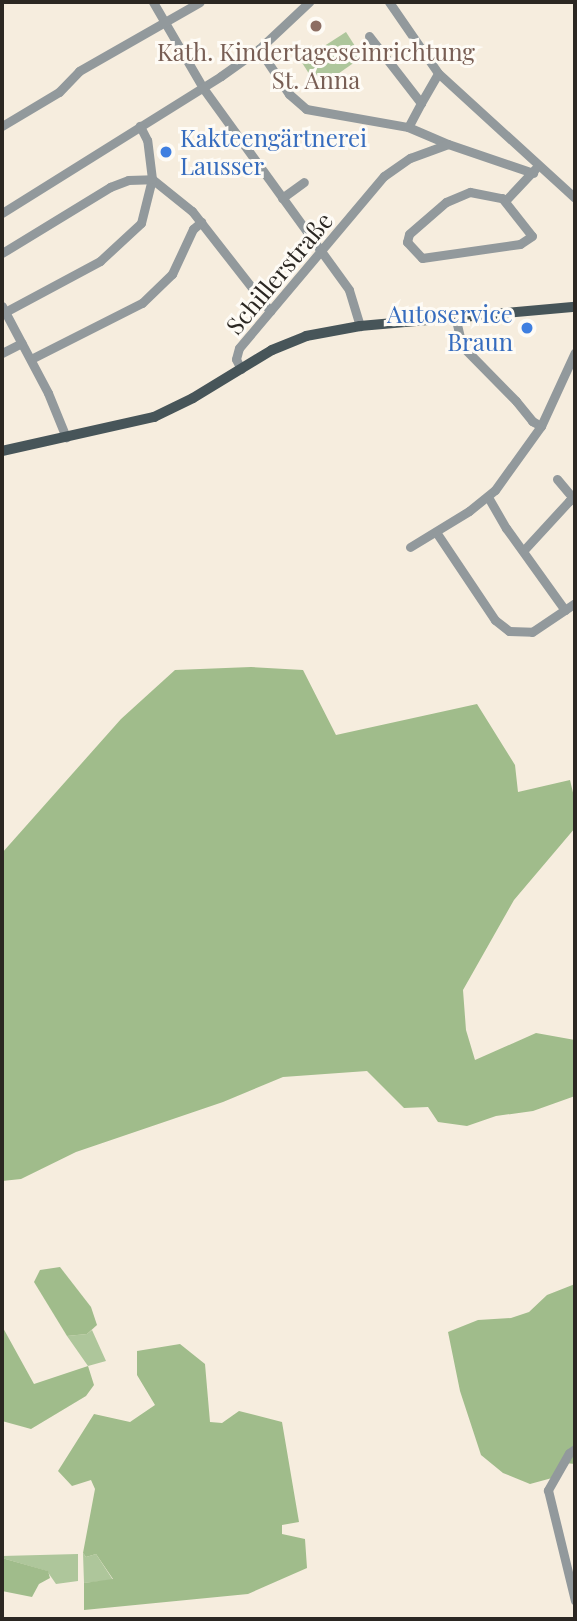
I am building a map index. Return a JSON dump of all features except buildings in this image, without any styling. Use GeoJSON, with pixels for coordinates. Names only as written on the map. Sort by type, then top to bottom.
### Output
{"type":"FeatureCollection","features":[{"type":"Feature","properties":{"kind":"main road"},"geometry":{"type":"LineString","coordinates":[[2,451],[155,416],[306,336],[360,326],[456,320],[575,307]]}},
{"type":"Feature","properties":{"kind":"street"},"geometry":{"type":"LineString","coordinates":[[153,2],[203,88],[349,290],[360,326]]}},
{"type":"Feature","properties":{"kind":"street"},"geometry":{"type":"LineString","coordinates":[[2,125],[59,92],[79,71],[200,2]]}},
{"type":"Feature","properties":{"kind":"street"},"geometry":{"type":"LineString","coordinates":[[2,213],[203,88],[259,49],[310,2]]}},
{"type":"Feature","properties":{"kind":"street"},"geometry":{"type":"LineString","coordinates":[[389,2],[438,73],[540,163],[575,198]]}},
{"type":"Feature","properties":{"kind":"street"},"geometry":{"type":"LineString","coordinates":[[369,36],[421,103]]}},
{"type":"Feature","properties":{"kind":"street"},"geometry":{"type":"LineString","coordinates":[[259,49],[301,107],[408,127],[448,144],[533,173]]}},
{"type":"Feature","properties":{"kind":"street"},"geometry":{"type":"LineString","coordinates":[[408,127],[438,73]]}},
{"type":"Feature","properties":{"kind":"street"},"geometry":{"type":"LineString","coordinates":[[66,437],[64,426],[3,309],[74,276],[117,248],[141,223],[152,179],[147,140],[140,126]]}},
{"type":"Feature","properties":{"kind":"street","name":"Schillerstraße"},"geometry":{"type":"LineString","coordinates":[[241,369],[237,353],[384,176],[410,158],[448,144]]}},
{"type":"Feature","properties":{"kind":"street"},"geometry":{"type":"LineString","coordinates":[[505,201],[540,163]]}},
{"type":"Feature","properties":{"kind":"street"},"geometry":{"type":"LineString","coordinates":[[2,253],[110,187],[128,180],[152,179],[183,202],[201,222],[270,311]]}},
{"type":"Feature","properties":{"kind":"street"},"geometry":{"type":"LineString","coordinates":[[282,198],[304,182]]}},
{"type":"Feature","properties":{"kind":"street"},"geometry":{"type":"LineString","coordinates":[[470,192],[505,201],[532,233],[525,242],[426,259],[407,242],[409,234],[453,197],[470,192]]}},
{"type":"Feature","properties":{"kind":"street"},"geometry":{"type":"LineString","coordinates":[[31,359],[117,318],[150,297],[172,274],[193,229],[201,222]]}},
{"type":"Feature","properties":{"kind":"street"},"geometry":{"type":"LineString","coordinates":[[456,320],[462,346],[532,421],[541,426]]}},
{"type":"Feature","properties":{"kind":"street"},"geometry":{"type":"LineString","coordinates":[[2,353],[22,343]]}},
{"type":"Feature","properties":{"kind":"street"},"geometry":{"type":"LineString","coordinates":[[410,547],[488,497],[541,426],[575,352]]}},
{"type":"Feature","properties":{"kind":"street"},"geometry":{"type":"LineString","coordinates":[[523,551],[575,498],[557,480]]}},
{"type":"Feature","properties":{"kind":"street"},"geometry":{"type":"LineString","coordinates":[[488,497],[565,610]]}},
{"type":"Feature","properties":{"kind":"street"},"geometry":{"type":"LineString","coordinates":[[436,532],[495,620],[509,631],[532,632],[575,603]]}},
{"type":"Feature","properties":{"kind":"street"},"geometry":{"type":"LineString","coordinates":[[575,1449],[569,1452],[548,1490],[575,1601]]}},
{"type":"Feature","properties":{"kind":"green space"},"geometry":{"type":"Polygon","coordinates":[[[346,32],[362,57],[318,88],[301,61],[346,32]]]}},
{"type":"Feature","properties":{"kind":"green space"},"geometry":{"type":"Polygon","coordinates":[[[251,667],[303,670],[336,735],[477,704],[515,765],[518,792],[570,780],[575,801],[575,828],[514,900],[463,990],[466,1030],[475,1060],[536,1033],[575,1040],[575,1096],[533,1111],[496,1116],[467,1126],[438,1122],[428,1107],[404,1108],[367,1071],[283,1077],[223,1102],[76,1152],[21,1179],[2,1181],[2,853],[121,719],[175,670],[251,667]]]}},
{"type":"Feature","properties":{"kind":"green space"},"geometry":{"type":"Polygon","coordinates":[[[60,1267],[91,1307],[97,1325],[87,1334],[67,1336],[34,1282],[40,1270],[60,1267]]]}},
{"type":"Feature","properties":{"kind":"green space"},"geometry":{"type":"Polygon","coordinates":[[[575,1284],[575,1464],[565,1463],[552,1478],[530,1484],[503,1473],[481,1455],[460,1391],[448,1332],[478,1320],[511,1318],[529,1312],[547,1295],[575,1284]]]}},
{"type":"Feature","properties":{"kind":"green space"},"geometry":{"type":"Polygon","coordinates":[[[2,1326],[34,1384],[88,1366],[94,1385],[86,1396],[31,1429],[2,1421],[2,1326]]]}},
{"type":"Feature","properties":{"kind":"green space"},"geometry":{"type":"Polygon","coordinates":[[[92,1330],[106,1361],[88,1366],[67,1336],[87,1334],[92,1330]]]}},
{"type":"Feature","properties":{"kind":"green space"},"geometry":{"type":"Polygon","coordinates":[[[180,1344],[205,1364],[210,1422],[222,1423],[239,1411],[282,1422],[299,1522],[282,1525],[282,1534],[305,1539],[307,1568],[248,1594],[84,1610],[84,1583],[113,1579],[96,1554],[86,1557],[83,1553],[95,1489],[91,1480],[72,1486],[58,1471],[94,1414],[130,1422],[155,1405],[137,1375],[137,1351],[180,1344]]]}},
{"type":"Feature","properties":{"kind":"green space"},"geometry":{"type":"Polygon","coordinates":[[[83,1553],[86,1557],[96,1554],[113,1580],[84,1583],[83,1553]]]}},
{"type":"Feature","properties":{"kind":"green space"},"geometry":{"type":"Polygon","coordinates":[[[78,1554],[78,1581],[56,1584],[47,1571],[2,1558],[2,1556],[78,1554]]]}},
{"type":"Feature","properties":{"kind":"green space"},"geometry":{"type":"Polygon","coordinates":[[[2,1558],[48,1571],[50,1578],[39,1584],[32,1597],[2,1591],[2,1558]]]}},
{"type":"Feature","properties":{"kind":"place","name":"Kath. Kindertageseinrichtung St. Anna"},"geometry":{"type":"Point","coordinates":[316,26]}},
{"type":"Feature","properties":{"kind":"place","name":"Kakteengärtnerei Lausser"},"geometry":{"type":"Point","coordinates":[166,152]}},
{"type":"Feature","properties":{"kind":"place","name":"Autoservice Braun"},"geometry":{"type":"Point","coordinates":[527,328]}}]}
